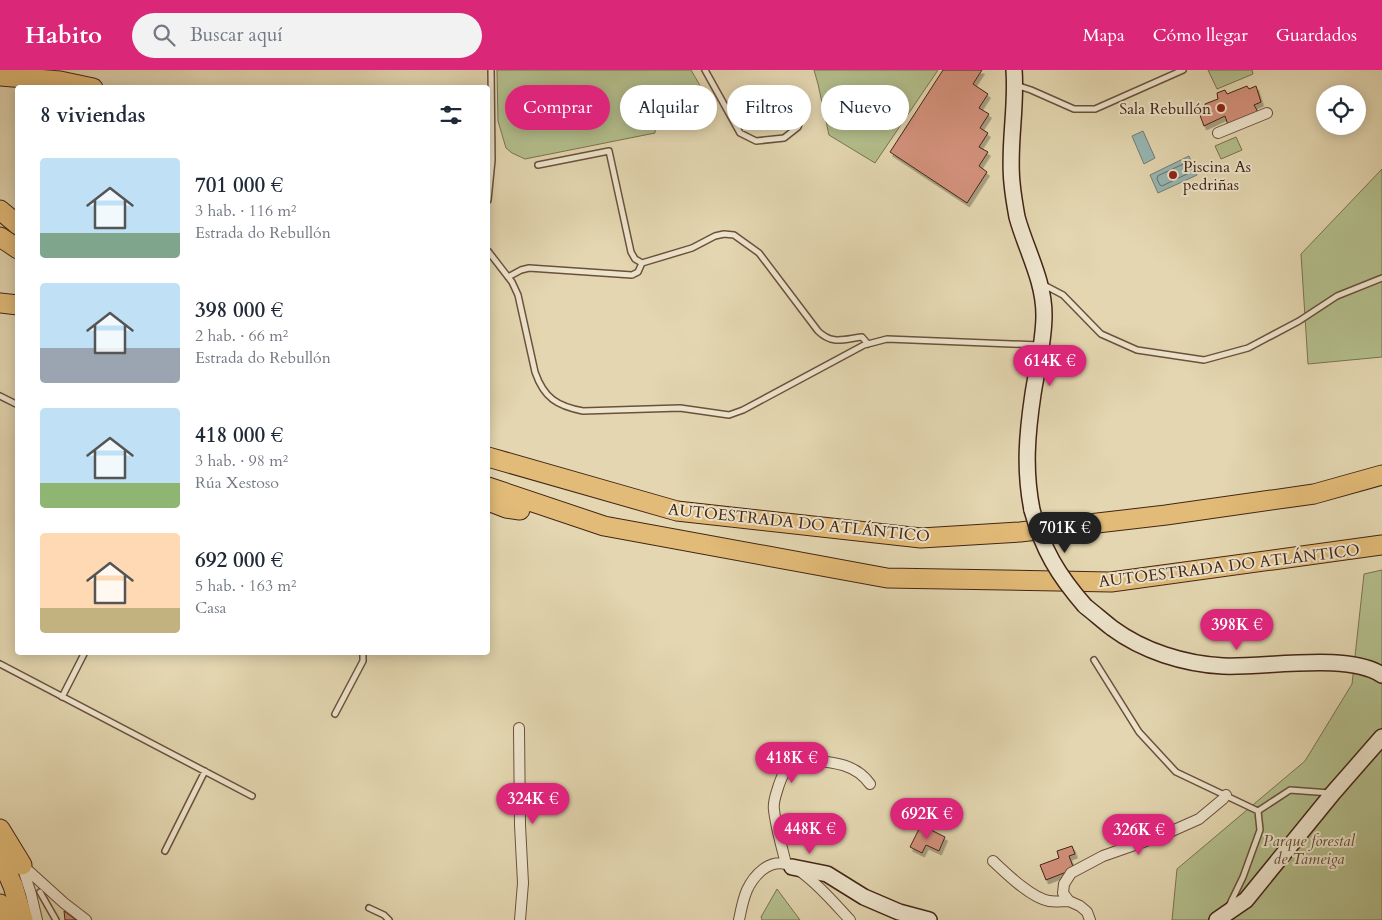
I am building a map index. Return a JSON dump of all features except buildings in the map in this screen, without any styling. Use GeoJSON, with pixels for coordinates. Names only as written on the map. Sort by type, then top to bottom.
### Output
{"type":"FeatureCollection","features":[{"type":"Feature","properties":{"kind":"highway"},"geometry":{"type":"LineString","coordinates":[[0,76],[60,80],[81,85]]}},
{"type":"Feature","properties":{"kind":"highway"},"geometry":{"type":"LineString","coordinates":[[0,209],[15,212]]}},
{"type":"Feature","properties":{"kind":"highway"},"geometry":{"type":"LineString","coordinates":[[0,209],[15,222]]}},
{"type":"Feature","properties":{"kind":"highway"},"geometry":{"type":"LineString","coordinates":[[0,237],[15,247]]}},
{"type":"Feature","properties":{"kind":"highway"},"geometry":{"type":"LineString","coordinates":[[0,303],[15,305]]}},
{"type":"Feature","properties":{"kind":"highway","name":"AUTOESTRADA DO ATLÁNTICO"},"geometry":{"type":"LineString","coordinates":[[490,458],[677,511],[921,538],[1020,532],[1166,515],[1314,494],[1382,475]]}},
{"type":"Feature","properties":{"kind":"highway","name":"AUTOESTRADA DO ATLÁNTICO"},"geometry":{"type":"LineString","coordinates":[[490,488],[604,526],[886,578],[1111,582],[1382,545]]}},
{"type":"Feature","properties":{"kind":"highway"},"geometry":{"type":"LineString","coordinates":[[490,502],[506,508],[604,526]]}},
{"type":"Feature","properties":{"kind":"highway"},"geometry":{"type":"LineString","coordinates":[[0,829],[22,865]]}},
{"type":"Feature","properties":{"kind":"highway"},"geometry":{"type":"LineString","coordinates":[[0,856],[13,886],[23,920]]}},
{"type":"Feature","properties":{"kind":"highway"},"geometry":{"type":"LineString","coordinates":[[0,904],[5,920]]}},
{"type":"Feature","properties":{"kind":"street"},"geometry":{"type":"LineString","coordinates":[[1014,78],[1011,140],[1012,183],[1018,217],[1040,283],[1044,314],[1042,346],[1026,450],[1027,482],[1032,510],[1051,560],[1085,606],[1113,629],[1143,646],[1172,657],[1196,663],[1223,666],[1326,662],[1351,664],[1374,670],[1382,675]]}},
{"type":"Feature","properties":{"kind":"street"},"geometry":{"type":"LineString","coordinates":[[1218,133],[1266,113]]}},
{"type":"Feature","properties":{"kind":"street"},"geometry":{"type":"LineString","coordinates":[[519,728],[520,825],[523,883],[520,920]]}},
{"type":"Feature","properties":{"kind":"street"},"geometry":{"type":"LineString","coordinates":[[1220,918],[1246,900],[1382,737]]}},
{"type":"Feature","properties":{"kind":"street"},"geometry":{"type":"LineString","coordinates":[[850,920],[811,880],[789,866],[773,808],[782,775],[786,768],[795,761],[802,759],[843,764],[858,772],[870,784]]}},
{"type":"Feature","properties":{"kind":"street"},"geometry":{"type":"LineString","coordinates":[[1069,901],[1063,893],[1064,884],[1071,873],[1102,856],[1163,835],[1199,819],[1226,795]]}},
{"type":"Feature","properties":{"kind":"street"},"geometry":{"type":"LineString","coordinates":[[993,861],[1009,877],[1030,892],[1047,901],[1069,901],[1080,906],[1087,912],[1090,920]]}},
{"type":"Feature","properties":{"kind":"street"},"geometry":{"type":"LineString","coordinates":[[739,920],[746,891],[759,873],[774,864],[827,874],[864,897],[898,912],[929,920]]}},
{"type":"Feature","properties":{"kind":"street"},"geometry":{"type":"LineString","coordinates":[[22,865],[39,891],[86,920]]}},
{"type":"Feature","properties":{"kind":"street"},"geometry":{"type":"LineString","coordinates":[[22,865],[39,891],[37,920]]}},
{"type":"Feature","properties":{"kind":"lane"},"geometry":{"type":"LineString","coordinates":[[490,180],[492,160],[491,70]]}},
{"type":"Feature","properties":{"kind":"lane"},"geometry":{"type":"LineString","coordinates":[[705,70],[727,110]]}},
{"type":"Feature","properties":{"kind":"lane"},"geometry":{"type":"LineString","coordinates":[[1014,78],[1031,90],[1074,109],[1094,109],[1183,70]]}},
{"type":"Feature","properties":{"kind":"lane"},"geometry":{"type":"LineString","coordinates":[[738,130],[740,133],[756,141],[784,138],[794,130]]}},
{"type":"Feature","properties":{"kind":"lane"},"geometry":{"type":"LineString","coordinates":[[538,165],[608,151],[631,252],[642,263]]}},
{"type":"Feature","properties":{"kind":"lane"},"geometry":{"type":"LineString","coordinates":[[508,277],[529,268],[632,275],[638,272],[642,263],[692,248],[715,236],[724,234],[734,236],[759,253],[825,338],[833,340],[862,337],[868,344]]}},
{"type":"Feature","properties":{"kind":"lane"},"geometry":{"type":"LineString","coordinates":[[490,254],[508,277],[518,295],[539,383],[545,393],[556,402],[568,408],[583,411],[680,408],[729,416],[868,344],[887,339],[1042,346]]}},
{"type":"Feature","properties":{"kind":"lane"},"geometry":{"type":"LineString","coordinates":[[1040,283],[1063,295],[1101,334],[1137,350],[1204,360],[1248,348],[1298,321],[1337,296],[1382,278]]}},
{"type":"Feature","properties":{"kind":"lane"},"geometry":{"type":"LineString","coordinates":[[0,396],[15,404]]}},
{"type":"Feature","properties":{"kind":"lane"},"geometry":{"type":"LineString","coordinates":[[62,697],[83,655]]}},
{"type":"Feature","properties":{"kind":"lane"},"geometry":{"type":"LineString","coordinates":[[335,714],[363,661],[363,655]]}},
{"type":"Feature","properties":{"kind":"lane"},"geometry":{"type":"LineString","coordinates":[[1094,660],[1139,732],[1176,772],[1258,811]]}},
{"type":"Feature","properties":{"kind":"lane"},"geometry":{"type":"LineString","coordinates":[[0,664],[252,796]]}},
{"type":"Feature","properties":{"kind":"lane"},"geometry":{"type":"LineString","coordinates":[[165,851],[205,771]]}},
{"type":"Feature","properties":{"kind":"lane"},"geometry":{"type":"LineString","coordinates":[[1258,811],[1290,790],[1334,793]]}},
{"type":"Feature","properties":{"kind":"lane"},"geometry":{"type":"LineString","coordinates":[[1220,918],[1243,877],[1260,830],[1258,811]]}},
{"type":"Feature","properties":{"kind":"lane"},"geometry":{"type":"LineString","coordinates":[[39,891],[56,920]]}},
{"type":"Feature","properties":{"kind":"lane"},"geometry":{"type":"LineString","coordinates":[[369,908],[384,915],[389,920]]}},
{"type":"Feature","properties":{"kind":"green space"},"geometry":{"type":"Polygon","coordinates":[[[497,70],[691,70],[700,85],[620,85],[620,130],[655,130],[655,133],[525,159],[506,148],[498,121],[497,70]]]}},
{"type":"Feature","properties":{"kind":"green space"},"geometry":{"type":"Polygon","coordinates":[[[814,70],[938,70],[909,113],[909,85],[821,85],[821,98],[814,70]]]}},
{"type":"Feature","properties":{"kind":"green space"},"geometry":{"type":"Polygon","coordinates":[[[1208,70],[1252,70],[1253,74],[1217,89],[1208,70]]]}},
{"type":"Feature","properties":{"kind":"green space"},"geometry":{"type":"Polygon","coordinates":[[[828,130],[897,130],[875,163],[829,135],[828,130]]]}},
{"type":"Feature","properties":{"kind":"green space"},"geometry":{"type":"Polygon","coordinates":[[[1236,137],[1242,150],[1221,159],[1215,146],[1236,137]]]}},
{"type":"Feature","properties":{"kind":"green space"},"geometry":{"type":"Polygon","coordinates":[[[1382,169],[1382,357],[1308,364],[1301,254],[1382,169]]]}},
{"type":"Feature","properties":{"kind":"green space","name":"Parque forestal de Tameiga"},"geometry":{"type":"Polygon","coordinates":[[[1382,570],[1382,920],[1172,920],[1177,869],[1305,761],[1352,684],[1364,574],[1382,570]]]}},
{"type":"Feature","properties":{"kind":"green space"},"geometry":{"type":"Polygon","coordinates":[[[777,889],[800,920],[762,920],[761,917],[777,889]]]}},
{"type":"Feature","properties":{"kind":"water","name":"Piscina As pedriñas"},"geometry":{"type":"Polygon","coordinates":[[[1143,131],[1155,158],[1144,164],[1132,136],[1143,131]]]}},
{"type":"Feature","properties":{"kind":"water","name":"Piscina As pedriñas"},"geometry":{"type":"Polygon","coordinates":[[[1189,156],[1197,175],[1158,193],[1150,175],[1189,156]]]}},
{"type":"Feature","properties":{"kind":"place","name":"Sala Rebullón"},"geometry":{"type":"Point","coordinates":[1221,108]}},
{"type":"Feature","properties":{"kind":"place","name":"Piscina As pedriñas"},"geometry":{"type":"Point","coordinates":[1173,175]}}]}
